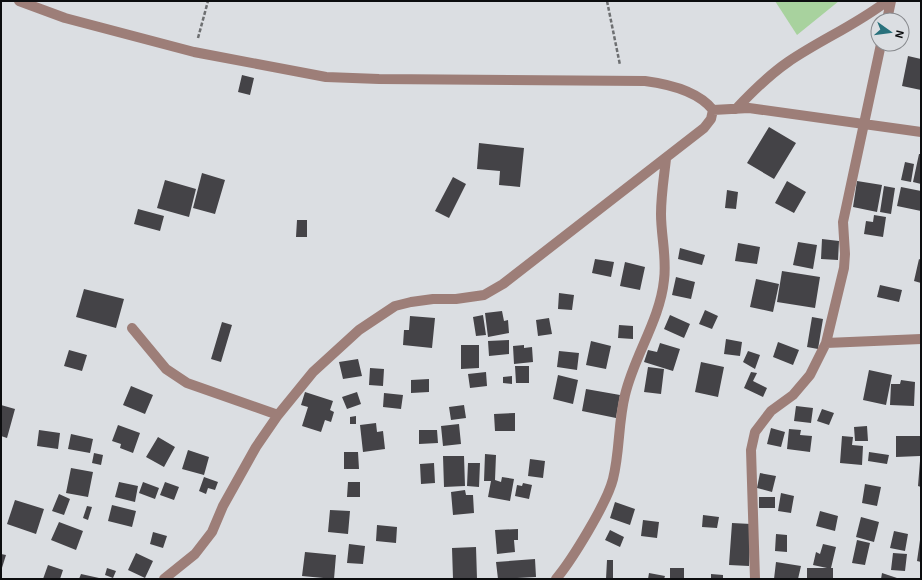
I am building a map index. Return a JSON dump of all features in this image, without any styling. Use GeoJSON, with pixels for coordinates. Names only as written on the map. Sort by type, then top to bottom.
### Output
{"type":"FeatureCollection","features":[{"type":"Feature","properties":{"kind":"street"},"geometry":{"type":"LineString","coordinates":[[19,1],[65,18],[194,52],[326,77],[379,80],[629,80],[663,83],[701,98],[713,110],[749,108],[921,132]]}},
{"type":"Feature","properties":{"kind":"street"},"geometry":{"type":"LineString","coordinates":[[736,109],[762,82],[789,61],[866,17],[887,1]]}},
{"type":"Feature","properties":{"kind":"street"},"geometry":{"type":"LineString","coordinates":[[889,12],[891,1]]}},
{"type":"Feature","properties":{"kind":"street"},"geometry":{"type":"LineString","coordinates":[[755,579],[751,450],[755,432],[771,411],[793,395],[810,375],[826,343],[844,268],[845,254],[843,222],[879,52]]}},
{"type":"Feature","properties":{"kind":"street"},"geometry":{"type":"LineString","coordinates":[[164,579],[196,554],[212,532],[223,506],[256,447],[278,415],[313,372],[360,330],[395,306],[433,299],[456,299],[484,295],[503,284],[704,128],[711,119],[713,110]]}},
{"type":"Feature","properties":{"kind":"street"},"geometry":{"type":"LineString","coordinates":[[556,579],[600,508],[613,481],[618,456],[619,425],[625,395],[660,300],[665,262],[661,214],[666,159]]}},
{"type":"Feature","properties":{"kind":"street"},"geometry":{"type":"LineString","coordinates":[[132,328],[166,369],[187,383],[278,415]]}},
{"type":"Feature","properties":{"kind":"street"},"geometry":{"type":"LineString","coordinates":[[826,343],[921,339]]}},
{"type":"Feature","properties":{"kind":"path"},"geometry":{"type":"LineString","coordinates":[[194,52],[208,1]]}},
{"type":"Feature","properties":{"kind":"path"},"geometry":{"type":"LineString","coordinates":[[607,1],[621,74],[629,80]]}},
{"type":"Feature","properties":{"kind":"green space"},"geometry":{"type":"Polygon","coordinates":[[[775,1],[839,1],[797,35],[775,1]]]}},
{"type":"Feature","properties":{"kind":"building"},"geometry":{"type":"Polygon","coordinates":[[[908,56],[921,59],[921,90],[902,86],[908,56]]]}},
{"type":"Feature","properties":{"kind":"building"},"geometry":{"type":"Polygon","coordinates":[[[242,75],[254,78],[250,95],[238,92],[242,75]]]}},
{"type":"Feature","properties":{"kind":"building"},"geometry":{"type":"Polygon","coordinates":[[[769,127],[796,143],[774,179],[747,163],[769,127]]]}},
{"type":"Feature","properties":{"kind":"building"},"geometry":{"type":"Polygon","coordinates":[[[479,143],[524,148],[520,187],[499,185],[500,171],[477,169],[479,143]]]}},
{"type":"Feature","properties":{"kind":"building"},"geometry":{"type":"Polygon","coordinates":[[[919,154],[921,154],[921,184],[913,182],[919,154]]]}},
{"type":"Feature","properties":{"kind":"building"},"geometry":{"type":"Polygon","coordinates":[[[905,162],[914,164],[911,182],[901,180],[905,162]]]}},
{"type":"Feature","properties":{"kind":"building"},"geometry":{"type":"Polygon","coordinates":[[[202,173],[225,180],[215,214],[193,208],[202,173]]]}},
{"type":"Feature","properties":{"kind":"building"},"geometry":{"type":"Polygon","coordinates":[[[453,177],[466,184],[449,218],[435,211],[453,177]]]}},
{"type":"Feature","properties":{"kind":"building"},"geometry":{"type":"Polygon","coordinates":[[[165,180],[196,189],[189,217],[157,208],[165,180]]]}},
{"type":"Feature","properties":{"kind":"building"},"geometry":{"type":"Polygon","coordinates":[[[787,181],[806,192],[794,213],[775,203],[787,181]]]}},
{"type":"Feature","properties":{"kind":"building"},"geometry":{"type":"Polygon","coordinates":[[[857,181],[882,185],[877,212],[853,207],[857,181]]]}},
{"type":"Feature","properties":{"kind":"building"},"geometry":{"type":"Polygon","coordinates":[[[884,186],[895,188],[891,214],[880,212],[884,186]]]}},
{"type":"Feature","properties":{"kind":"building"},"geometry":{"type":"Polygon","coordinates":[[[901,187],[921,191],[921,211],[897,206],[901,187]]]}},
{"type":"Feature","properties":{"kind":"building"},"geometry":{"type":"Polygon","coordinates":[[[727,190],[738,192],[736,209],[725,208],[727,190]]]}},
{"type":"Feature","properties":{"kind":"building"},"geometry":{"type":"Polygon","coordinates":[[[138,209],[164,216],[160,231],[134,224],[138,209]]]}},
{"type":"Feature","properties":{"kind":"building"},"geometry":{"type":"Polygon","coordinates":[[[874,215],[886,217],[883,237],[864,234],[866,221],[873,222],[874,215]]]}},
{"type":"Feature","properties":{"kind":"building"},"geometry":{"type":"Polygon","coordinates":[[[297,220],[307,220],[307,237],[296,237],[297,220]]]}},
{"type":"Feature","properties":{"kind":"building"},"geometry":{"type":"Polygon","coordinates":[[[822,239],[839,241],[838,260],[821,259],[822,239]]]}},
{"type":"Feature","properties":{"kind":"building"},"geometry":{"type":"Polygon","coordinates":[[[798,242],[817,245],[813,269],[793,265],[798,242]]]}},
{"type":"Feature","properties":{"kind":"building"},"geometry":{"type":"Polygon","coordinates":[[[738,243],[760,247],[757,264],[735,261],[738,243]]]}},
{"type":"Feature","properties":{"kind":"building"},"geometry":{"type":"Polygon","coordinates":[[[680,248],[705,255],[702,265],[678,259],[680,248]]]}},
{"type":"Feature","properties":{"kind":"building"},"geometry":{"type":"Polygon","coordinates":[[[595,259],[614,262],[611,277],[592,273],[595,259]]]}},
{"type":"Feature","properties":{"kind":"building"},"geometry":{"type":"Polygon","coordinates":[[[919,259],[921,260],[921,283],[914,281],[919,259]]]}},
{"type":"Feature","properties":{"kind":"building"},"geometry":{"type":"Polygon","coordinates":[[[625,262],[645,267],[640,290],[620,286],[625,262]]]}},
{"type":"Feature","properties":{"kind":"building"},"geometry":{"type":"Polygon","coordinates":[[[782,271],[820,277],[815,308],[777,302],[782,271]]]}},
{"type":"Feature","properties":{"kind":"building"},"geometry":{"type":"Polygon","coordinates":[[[676,277],[695,282],[691,299],[672,295],[676,277]]]}},
{"type":"Feature","properties":{"kind":"building"},"geometry":{"type":"Polygon","coordinates":[[[756,279],[779,284],[773,312],[750,307],[756,279]]]}},
{"type":"Feature","properties":{"kind":"building"},"geometry":{"type":"Polygon","coordinates":[[[880,285],[902,290],[899,302],[877,297],[880,285]]]}},
{"type":"Feature","properties":{"kind":"building"},"geometry":{"type":"Polygon","coordinates":[[[84,289],[124,299],[116,328],[76,317],[84,289]]]}},
{"type":"Feature","properties":{"kind":"building"},"geometry":{"type":"Polygon","coordinates":[[[559,293],[574,295],[572,310],[558,309],[559,293]]]}},
{"type":"Feature","properties":{"kind":"building"},"geometry":{"type":"Polygon","coordinates":[[[705,310],[718,316],[712,329],[699,324],[705,310]]]}},
{"type":"Feature","properties":{"kind":"building"},"geometry":{"type":"Polygon","coordinates":[[[502,311],[504,321],[508,320],[509,333],[488,337],[485,313],[502,311]]]}},
{"type":"Feature","properties":{"kind":"building"},"geometry":{"type":"Polygon","coordinates":[[[483,315],[486,335],[476,336],[473,317],[483,315]]]}},
{"type":"Feature","properties":{"kind":"building"},"geometry":{"type":"Polygon","coordinates":[[[670,315],[690,324],[684,338],[664,329],[670,315]]]}},
{"type":"Feature","properties":{"kind":"building"},"geometry":{"type":"Polygon","coordinates":[[[410,316],[435,318],[432,348],[403,345],[404,330],[409,330],[410,316]]]}},
{"type":"Feature","properties":{"kind":"building"},"geometry":{"type":"Polygon","coordinates":[[[812,317],[823,319],[818,349],[807,347],[812,317]]]}},
{"type":"Feature","properties":{"kind":"building"},"geometry":{"type":"Polygon","coordinates":[[[549,318],[552,334],[538,336],[536,320],[549,318]]]}},
{"type":"Feature","properties":{"kind":"building"},"geometry":{"type":"Polygon","coordinates":[[[222,322],[232,325],[221,362],[211,359],[222,322]]]}},
{"type":"Feature","properties":{"kind":"building"},"geometry":{"type":"Polygon","coordinates":[[[619,325],[633,326],[633,339],[618,338],[619,325]]]}},
{"type":"Feature","properties":{"kind":"building"},"geometry":{"type":"Polygon","coordinates":[[[726,339],[742,342],[740,356],[724,354],[726,339]]]}},
{"type":"Feature","properties":{"kind":"building"},"geometry":{"type":"Polygon","coordinates":[[[509,340],[509,354],[489,356],[488,341],[509,340]]]}},
{"type":"Feature","properties":{"kind":"building"},"geometry":{"type":"Polygon","coordinates":[[[591,341],[611,346],[606,369],[586,365],[591,341]]]}},
{"type":"Feature","properties":{"kind":"building"},"geometry":{"type":"Polygon","coordinates":[[[778,342],[799,350],[793,365],[773,357],[778,342]]]}},
{"type":"Feature","properties":{"kind":"building"},"geometry":{"type":"Polygon","coordinates":[[[660,343],[680,349],[673,371],[644,362],[648,350],[657,352],[660,343]]]}},
{"type":"Feature","properties":{"kind":"building"},"geometry":{"type":"Polygon","coordinates":[[[461,345],[479,345],[479,368],[461,369],[461,345]]]}},
{"type":"Feature","properties":{"kind":"building"},"geometry":{"type":"Polygon","coordinates":[[[524,345],[524,348],[532,347],[533,362],[514,364],[513,346],[524,345]]]}},
{"type":"Feature","properties":{"kind":"building"},"geometry":{"type":"Polygon","coordinates":[[[69,350],[87,355],[82,371],[64,366],[69,350]]]}},
{"type":"Feature","properties":{"kind":"building"},"geometry":{"type":"Polygon","coordinates":[[[559,351],[579,353],[577,370],[557,367],[559,351]]]}},
{"type":"Feature","properties":{"kind":"building"},"geometry":{"type":"Polygon","coordinates":[[[748,351],[760,355],[755,369],[743,362],[748,351]]]}},
{"type":"Feature","properties":{"kind":"building"},"geometry":{"type":"Polygon","coordinates":[[[358,359],[362,376],[343,379],[339,362],[358,359]]]}},
{"type":"Feature","properties":{"kind":"building"},"geometry":{"type":"Polygon","coordinates":[[[701,362],[724,367],[718,397],[695,392],[701,362]]]}},
{"type":"Feature","properties":{"kind":"building"},"geometry":{"type":"Polygon","coordinates":[[[515,366],[529,366],[529,383],[516,383],[515,366]]]}},
{"type":"Feature","properties":{"kind":"building"},"geometry":{"type":"Polygon","coordinates":[[[648,367],[664,369],[661,394],[644,392],[648,367]]]}},
{"type":"Feature","properties":{"kind":"building"},"geometry":{"type":"Polygon","coordinates":[[[370,368],[384,369],[383,386],[369,385],[370,368]]]}},
{"type":"Feature","properties":{"kind":"building"},"geometry":{"type":"Polygon","coordinates":[[[869,370],[892,375],[886,405],[863,400],[869,370]]]}},
{"type":"Feature","properties":{"kind":"building"},"geometry":{"type":"Polygon","coordinates":[[[486,372],[487,386],[470,388],[468,374],[486,372]]]}},
{"type":"Feature","properties":{"kind":"building"},"geometry":{"type":"Polygon","coordinates":[[[751,372],[757,373],[753,381],[767,388],[763,397],[744,388],[751,372]]]}},
{"type":"Feature","properties":{"kind":"building"},"geometry":{"type":"Polygon","coordinates":[[[558,375],[578,380],[573,404],[553,399],[558,375]]]}},
{"type":"Feature","properties":{"kind":"building"},"geometry":{"type":"Polygon","coordinates":[[[512,376],[512,384],[503,383],[503,377],[512,376]]]}},
{"type":"Feature","properties":{"kind":"building"},"geometry":{"type":"Polygon","coordinates":[[[429,379],[429,392],[411,393],[411,380],[429,379]]]}},
{"type":"Feature","properties":{"kind":"building"},"geometry":{"type":"Polygon","coordinates":[[[901,380],[915,382],[914,406],[890,405],[891,384],[900,384],[901,380]]]}},
{"type":"Feature","properties":{"kind":"building"},"geometry":{"type":"Polygon","coordinates":[[[131,386],[153,395],[145,414],[123,405],[131,386]]]}},
{"type":"Feature","properties":{"kind":"building"},"geometry":{"type":"Polygon","coordinates":[[[586,389],[620,395],[616,418],[582,411],[586,389]]]}},
{"type":"Feature","properties":{"kind":"building"},"geometry":{"type":"Polygon","coordinates":[[[305,392],[333,401],[330,410],[334,412],[331,422],[325,420],[321,432],[302,426],[308,407],[301,405],[305,392]]]}},
{"type":"Feature","properties":{"kind":"building"},"geometry":{"type":"Polygon","coordinates":[[[357,392],[361,404],[347,409],[342,397],[357,392]]]}},
{"type":"Feature","properties":{"kind":"building"},"geometry":{"type":"Polygon","coordinates":[[[384,393],[403,395],[401,409],[383,407],[384,393]]]}},
{"type":"Feature","properties":{"kind":"building"},"geometry":{"type":"Polygon","coordinates":[[[1,405],[15,409],[7,438],[1,436],[1,405]]]}},
{"type":"Feature","properties":{"kind":"building"},"geometry":{"type":"Polygon","coordinates":[[[464,405],[466,418],[451,420],[449,407],[464,405]]]}},
{"type":"Feature","properties":{"kind":"building"},"geometry":{"type":"Polygon","coordinates":[[[796,406],[813,408],[811,423],[794,421],[796,406]]]}},
{"type":"Feature","properties":{"kind":"building"},"geometry":{"type":"Polygon","coordinates":[[[822,409],[834,413],[829,425],[817,421],[822,409]]]}},
{"type":"Feature","properties":{"kind":"building"},"geometry":{"type":"Polygon","coordinates":[[[515,413],[515,431],[495,431],[494,414],[515,413]]]}},
{"type":"Feature","properties":{"kind":"building"},"geometry":{"type":"Polygon","coordinates":[[[356,416],[356,424],[350,424],[350,417],[356,416]]]}},
{"type":"Feature","properties":{"kind":"building"},"geometry":{"type":"Polygon","coordinates":[[[376,423],[377,432],[383,431],[385,449],[363,452],[360,425],[376,423]]]}},
{"type":"Feature","properties":{"kind":"building"},"geometry":{"type":"Polygon","coordinates":[[[459,424],[461,444],[443,446],[441,426],[459,424]]]}},
{"type":"Feature","properties":{"kind":"building"},"geometry":{"type":"Polygon","coordinates":[[[118,425],[140,433],[133,453],[120,448],[121,444],[112,441],[118,425]]]}},
{"type":"Feature","properties":{"kind":"building"},"geometry":{"type":"Polygon","coordinates":[[[867,426],[868,441],[855,441],[854,427],[867,426]]]}},
{"type":"Feature","properties":{"kind":"building"},"geometry":{"type":"Polygon","coordinates":[[[771,428],[785,432],[781,447],[767,444],[771,428]]]}},
{"type":"Feature","properties":{"kind":"building"},"geometry":{"type":"Polygon","coordinates":[[[789,429],[801,430],[800,435],[812,436],[810,452],[787,449],[789,429]]]}},
{"type":"Feature","properties":{"kind":"building"},"geometry":{"type":"Polygon","coordinates":[[[39,430],[60,433],[58,449],[37,446],[39,430]]]}},
{"type":"Feature","properties":{"kind":"building"},"geometry":{"type":"Polygon","coordinates":[[[419,430],[437,430],[438,443],[419,444],[419,430]]]}},
{"type":"Feature","properties":{"kind":"building"},"geometry":{"type":"Polygon","coordinates":[[[71,434],[93,439],[90,453],[68,449],[71,434]]]}},
{"type":"Feature","properties":{"kind":"building"},"geometry":{"type":"Polygon","coordinates":[[[842,436],[853,437],[852,445],[863,446],[862,465],[840,463],[842,436]]]}},
{"type":"Feature","properties":{"kind":"building"},"geometry":{"type":"Polygon","coordinates":[[[896,436],[920,436],[920,456],[896,457],[896,436]]]}},
{"type":"Feature","properties":{"kind":"building"},"geometry":{"type":"Polygon","coordinates":[[[158,437],[175,447],[164,467],[146,457],[158,437]]]}},
{"type":"Feature","properties":{"kind":"building"},"geometry":{"type":"Polygon","coordinates":[[[188,450],[209,457],[204,475],[182,469],[188,450]]]}},
{"type":"Feature","properties":{"kind":"building"},"geometry":{"type":"Polygon","coordinates":[[[344,452],[358,452],[359,469],[344,469],[344,452]]]}},
{"type":"Feature","properties":{"kind":"building"},"geometry":{"type":"Polygon","coordinates":[[[869,452],[889,455],[887,464],[868,461],[869,452]]]}},
{"type":"Feature","properties":{"kind":"building"},"geometry":{"type":"Polygon","coordinates":[[[94,453],[103,455],[101,465],[92,463],[94,453]]]}},
{"type":"Feature","properties":{"kind":"building"},"geometry":{"type":"Polygon","coordinates":[[[485,454],[496,455],[495,480],[501,482],[502,477],[514,479],[510,501],[488,497],[491,481],[484,481],[485,454]]]}},
{"type":"Feature","properties":{"kind":"building"},"geometry":{"type":"Polygon","coordinates":[[[443,456],[464,456],[465,486],[444,487],[443,456]]]}},
{"type":"Feature","properties":{"kind":"building"},"geometry":{"type":"Polygon","coordinates":[[[530,459],[545,461],[543,478],[528,476],[530,459]]]}},
{"type":"Feature","properties":{"kind":"building"},"geometry":{"type":"Polygon","coordinates":[[[921,461],[921,487],[918,486],[921,461]]]}},
{"type":"Feature","properties":{"kind":"building"},"geometry":{"type":"Polygon","coordinates":[[[434,463],[435,483],[421,484],[420,464],[434,463]]]}},
{"type":"Feature","properties":{"kind":"building"},"geometry":{"type":"Polygon","coordinates":[[[468,463],[480,463],[479,487],[467,486],[468,463]]]}},
{"type":"Feature","properties":{"kind":"building"},"geometry":{"type":"Polygon","coordinates":[[[71,468],[93,472],[88,497],[66,493],[71,468]]]}},
{"type":"Feature","properties":{"kind":"building"},"geometry":{"type":"Polygon","coordinates":[[[760,473],[776,476],[772,492],[757,488],[760,473]]]}},
{"type":"Feature","properties":{"kind":"building"},"geometry":{"type":"Polygon","coordinates":[[[204,477],[218,482],[215,490],[208,488],[206,494],[199,491],[204,477]]]}},
{"type":"Feature","properties":{"kind":"building"},"geometry":{"type":"Polygon","coordinates":[[[119,482],[138,486],[135,502],[115,497],[119,482]]]}},
{"type":"Feature","properties":{"kind":"building"},"geometry":{"type":"Polygon","coordinates":[[[143,482],[159,488],[155,499],[139,493],[143,482]]]}},
{"type":"Feature","properties":{"kind":"building"},"geometry":{"type":"Polygon","coordinates":[[[165,482],[179,487],[174,500],[160,495],[165,482]]]}},
{"type":"Feature","properties":{"kind":"building"},"geometry":{"type":"Polygon","coordinates":[[[348,482],[360,482],[360,497],[347,497],[348,482]]]}},
{"type":"Feature","properties":{"kind":"building"},"geometry":{"type":"Polygon","coordinates":[[[523,483],[532,485],[529,499],[515,496],[517,485],[522,486],[523,483]]]}},
{"type":"Feature","properties":{"kind":"building"},"geometry":{"type":"Polygon","coordinates":[[[865,484],[881,487],[877,506],[862,503],[865,484]]]}},
{"type":"Feature","properties":{"kind":"building"},"geometry":{"type":"Polygon","coordinates":[[[465,490],[466,495],[473,495],[474,513],[453,515],[451,492],[465,490]]]}},
{"type":"Feature","properties":{"kind":"building"},"geometry":{"type":"Polygon","coordinates":[[[781,493],[794,496],[791,513],[778,511],[781,493]]]}},
{"type":"Feature","properties":{"kind":"building"},"geometry":{"type":"Polygon","coordinates":[[[59,494],[70,499],[64,515],[52,511],[59,494]]]}},
{"type":"Feature","properties":{"kind":"building"},"geometry":{"type":"Polygon","coordinates":[[[759,497],[775,497],[775,508],[759,508],[759,497]]]}},
{"type":"Feature","properties":{"kind":"building"},"geometry":{"type":"Polygon","coordinates":[[[15,500],[44,509],[36,534],[7,524],[15,500]]]}},
{"type":"Feature","properties":{"kind":"building"},"geometry":{"type":"Polygon","coordinates":[[[615,502],[635,509],[630,525],[610,518],[615,502]]]}},
{"type":"Feature","properties":{"kind":"building"},"geometry":{"type":"Polygon","coordinates":[[[112,505],[136,511],[132,527],[108,521],[112,505]]]}},
{"type":"Feature","properties":{"kind":"building"},"geometry":{"type":"Polygon","coordinates":[[[87,506],[92,507],[88,520],[83,518],[87,506]]]}},
{"type":"Feature","properties":{"kind":"building"},"geometry":{"type":"Polygon","coordinates":[[[330,510],[350,511],[348,534],[328,532],[330,510]]]}},
{"type":"Feature","properties":{"kind":"building"},"geometry":{"type":"Polygon","coordinates":[[[820,511],[838,516],[835,531],[816,526],[820,511]]]}},
{"type":"Feature","properties":{"kind":"building"},"geometry":{"type":"Polygon","coordinates":[[[703,515],[719,517],[717,528],[702,527],[703,515]]]}},
{"type":"Feature","properties":{"kind":"building"},"geometry":{"type":"Polygon","coordinates":[[[861,517],[879,522],[874,542],[856,537],[861,517]]]}},
{"type":"Feature","properties":{"kind":"building"},"geometry":{"type":"Polygon","coordinates":[[[643,520],[659,522],[657,538],[641,536],[643,520]]]}},
{"type":"Feature","properties":{"kind":"building"},"geometry":{"type":"Polygon","coordinates":[[[59,522],[83,531],[76,550],[51,540],[59,522]]]}},
{"type":"Feature","properties":{"kind":"building"},"geometry":{"type":"Polygon","coordinates":[[[732,523],[751,524],[749,566],[729,565],[732,523]]]}},
{"type":"Feature","properties":{"kind":"building"},"geometry":{"type":"Polygon","coordinates":[[[377,525],[397,527],[396,543],[376,541],[377,525]]]}},
{"type":"Feature","properties":{"kind":"building"},"geometry":{"type":"Polygon","coordinates":[[[518,529],[518,540],[514,540],[515,552],[497,554],[495,530],[518,529]]]}},
{"type":"Feature","properties":{"kind":"building"},"geometry":{"type":"Polygon","coordinates":[[[610,530],[624,537],[620,547],[605,540],[610,530]]]}},
{"type":"Feature","properties":{"kind":"building"},"geometry":{"type":"Polygon","coordinates":[[[894,531],[908,534],[905,551],[890,548],[894,531]]]}},
{"type":"Feature","properties":{"kind":"building"},"geometry":{"type":"Polygon","coordinates":[[[153,532],[167,536],[163,548],[150,544],[153,532]]]}},
{"type":"Feature","properties":{"kind":"building"},"geometry":{"type":"Polygon","coordinates":[[[776,534],[787,535],[787,552],[775,551],[776,534]]]}},
{"type":"Feature","properties":{"kind":"building"},"geometry":{"type":"Polygon","coordinates":[[[857,540],[870,543],[865,565],[852,563],[857,540]]]}},
{"type":"Feature","properties":{"kind":"building"},"geometry":{"type":"Polygon","coordinates":[[[921,540],[921,562],[917,561],[921,540]]]}},
{"type":"Feature","properties":{"kind":"building"},"geometry":{"type":"Polygon","coordinates":[[[349,544],[365,546],[363,564],[347,563],[349,544]]]}},
{"type":"Feature","properties":{"kind":"building"},"geometry":{"type":"Polygon","coordinates":[[[823,544],[836,547],[831,568],[833,568],[833,579],[807,579],[807,568],[827,568],[813,565],[816,552],[820,554],[823,544]]]}},
{"type":"Feature","properties":{"kind":"building"},"geometry":{"type":"Polygon","coordinates":[[[476,547],[477,579],[453,579],[452,548],[476,547]]]}},
{"type":"Feature","properties":{"kind":"building"},"geometry":{"type":"Polygon","coordinates":[[[305,552],[336,555],[334,579],[302,576],[305,552]]]}},
{"type":"Feature","properties":{"kind":"building"},"geometry":{"type":"Polygon","coordinates":[[[136,553],[153,561],[145,578],[128,570],[136,553]]]}},
{"type":"Feature","properties":{"kind":"building"},"geometry":{"type":"Polygon","coordinates":[[[893,553],[907,554],[905,571],[891,570],[893,553]]]}},
{"type":"Feature","properties":{"kind":"building"},"geometry":{"type":"Polygon","coordinates":[[[1,554],[6,555],[1,571],[1,554]]]}},
{"type":"Feature","properties":{"kind":"building"},"geometry":{"type":"Polygon","coordinates":[[[535,559],[536,577],[498,579],[496,562],[535,559]]]}},
{"type":"Feature","properties":{"kind":"building"},"geometry":{"type":"Polygon","coordinates":[[[607,560],[613,560],[613,579],[606,579],[607,560]]]}},
{"type":"Feature","properties":{"kind":"building"},"geometry":{"type":"Polygon","coordinates":[[[776,562],[801,566],[798,579],[774,579],[776,562]]]}},
{"type":"Feature","properties":{"kind":"building"},"geometry":{"type":"Polygon","coordinates":[[[48,565],[63,570],[60,579],[43,579],[48,565]]]}},
{"type":"Feature","properties":{"kind":"building"},"geometry":{"type":"Polygon","coordinates":[[[107,568],[116,571],[113,578],[105,575],[107,568]]]}},
{"type":"Feature","properties":{"kind":"building"},"geometry":{"type":"Polygon","coordinates":[[[670,568],[684,568],[684,579],[670,579],[670,568]]]}},
{"type":"Feature","properties":{"kind":"building"},"geometry":{"type":"Polygon","coordinates":[[[649,573],[665,576],[664,579],[648,579],[649,573]]]}},
{"type":"Feature","properties":{"kind":"building"},"geometry":{"type":"Polygon","coordinates":[[[882,573],[897,578],[897,579],[881,579],[882,573]]]}},
{"type":"Feature","properties":{"kind":"building"},"geometry":{"type":"Polygon","coordinates":[[[81,574],[99,578],[99,579],[79,579],[81,574]]]}},
{"type":"Feature","properties":{"kind":"building"},"geometry":{"type":"Polygon","coordinates":[[[711,574],[723,575],[723,579],[711,579],[711,574]]]}}]}
